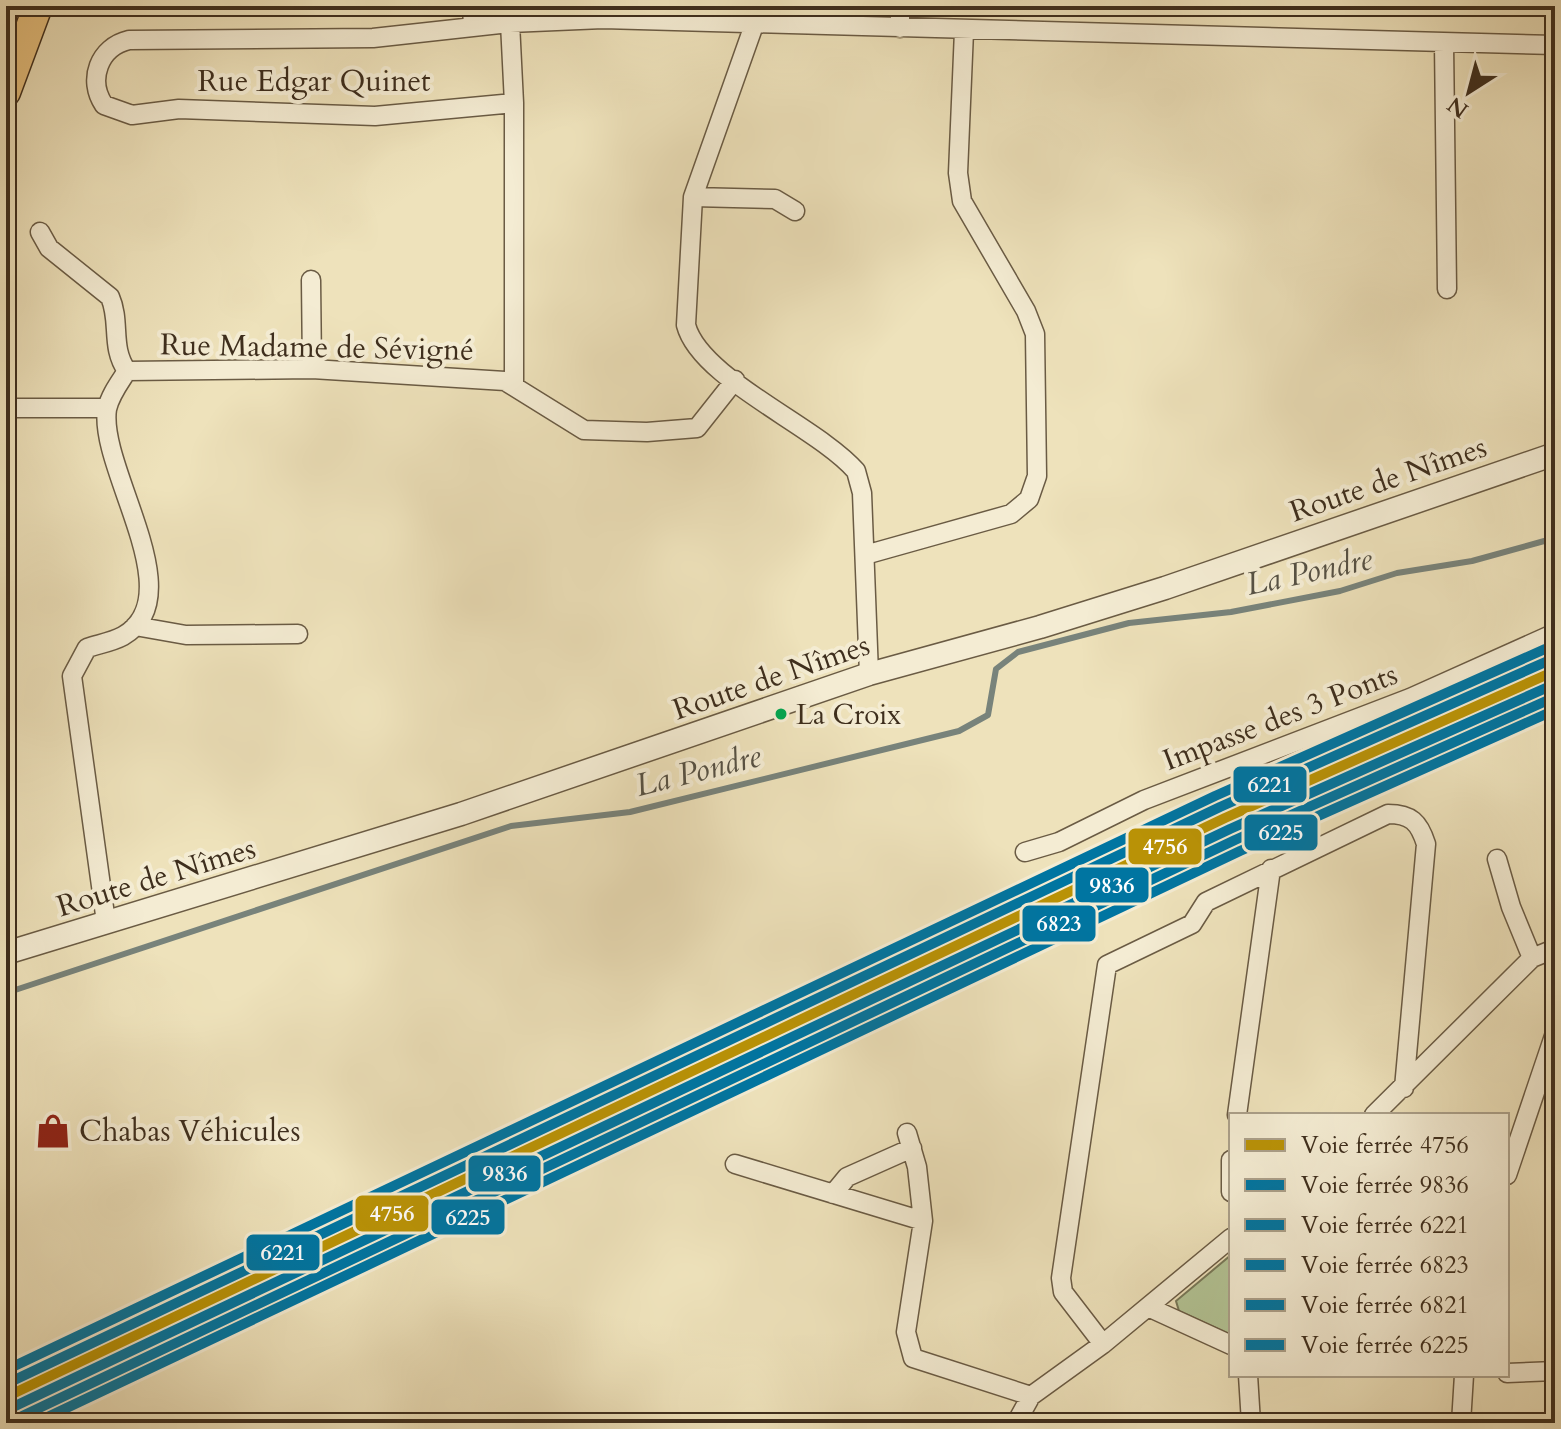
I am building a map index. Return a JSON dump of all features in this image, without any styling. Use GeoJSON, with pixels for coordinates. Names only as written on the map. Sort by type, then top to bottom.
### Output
{"type":"FeatureCollection","features":[{"type":"Feature","properties":{"kind":"main road"},"geometry":{"type":"LineString","coordinates":[[6,49],[22,6]]}},
{"type":"Feature","properties":{"kind":"main road"},"geometry":{"type":"LineString","coordinates":[[6,92],[38,6]]}},
{"type":"Feature","properties":{"kind":"street"},"geometry":{"type":"LineString","coordinates":[[472,6],[473,27],[603,19],[1555,45]]}},
{"type":"Feature","properties":{"kind":"street"},"geometry":{"type":"LineString","coordinates":[[900,6],[900,28]]}},
{"type":"Feature","properties":{"kind":"street"},"geometry":{"type":"LineString","coordinates":[[510,23],[514,103],[514,385]]}},
{"type":"Feature","properties":{"kind":"street"},"geometry":{"type":"LineString","coordinates":[[754,25],[693,197],[686,325],[698,351],[856,471],[862,493],[869,674]]}},
{"type":"Feature","properties":{"kind":"street","name":"Rue Edgar Quinet"},"geometry":{"type":"LineString","coordinates":[[473,27],[373,38],[129,40],[114,45],[97,71],[95,88],[104,105],[122,114],[179,109],[375,116],[514,103]]}},
{"type":"Feature","properties":{"kind":"street"},"geometry":{"type":"LineString","coordinates":[[865,555],[1011,514],[1029,499],[1037,476],[1035,334],[1026,311],[967,215],[959,188],[964,31]]}},
{"type":"Feature","properties":{"kind":"street"},"geometry":{"type":"LineString","coordinates":[[1444,43],[1447,289]]}},
{"type":"Feature","properties":{"kind":"street"},"geometry":{"type":"LineString","coordinates":[[693,197],[775,199],[795,211]]}},
{"type":"Feature","properties":{"kind":"street"},"geometry":{"type":"LineString","coordinates":[[40,232],[49,248],[110,297],[116,319],[118,358],[127,371]]}},
{"type":"Feature","properties":{"kind":"street"},"geometry":{"type":"LineString","coordinates":[[311,280],[312,369]]}},
{"type":"Feature","properties":{"kind":"street","name":"Rue Madame de Sévigné"},"geometry":{"type":"LineString","coordinates":[[107,408],[127,371],[312,369],[429,374],[514,385],[584,430],[647,432],[697,428],[735,380]]}},
{"type":"Feature","properties":{"kind":"street"},"geometry":{"type":"LineString","coordinates":[[6,408],[107,408],[120,482],[149,561],[150,580],[135,626],[122,637],[87,648],[72,676],[106,922]]}},
{"type":"Feature","properties":{"kind":"street","name":"Route de Nîmes"},"geometry":{"type":"LineString","coordinates":[[6,953],[461,814],[869,674],[1040,627],[1165,588],[1555,454]]}},
{"type":"Feature","properties":{"kind":"street"},"geometry":{"type":"LineString","coordinates":[[135,626],[186,635],[298,634]]}},
{"type":"Feature","properties":{"kind":"street","name":"Impasse des 3 Ponts"},"geometry":{"type":"LineString","coordinates":[[1025,852],[1059,842],[1144,800],[1410,698],[1555,633]]}},
{"type":"Feature","properties":{"kind":"street"},"geometry":{"type":"LineString","coordinates":[[1103,1344],[1063,1292],[1061,1278],[1107,965],[1192,924],[1206,902],[1388,814],[1404,814],[1420,825],[1426,844],[1404,1088]]}},
{"type":"Feature","properties":{"kind":"street"},"geometry":{"type":"LineString","coordinates":[[1497,859],[1511,907],[1532,958]]}},
{"type":"Feature","properties":{"kind":"street"},"geometry":{"type":"LineString","coordinates":[[1237,1113],[1271,869]]}},
{"type":"Feature","properties":{"kind":"street"},"geometry":{"type":"LineString","coordinates":[[1376,1113],[1532,958],[1555,950],[1555,933]]}},
{"type":"Feature","properties":{"kind":"street"},"geometry":{"type":"LineString","coordinates":[[1509,1169],[1555,1033]]}},
{"type":"Feature","properties":{"kind":"street"},"geometry":{"type":"LineString","coordinates":[[833,1194],[847,1177],[910,1140],[923,1221],[906,1332],[913,1358],[1031,1396]]}},
{"type":"Feature","properties":{"kind":"street"},"geometry":{"type":"LineString","coordinates":[[735,1164],[923,1221]]}},
{"type":"Feature","properties":{"kind":"street"},"geometry":{"type":"LineString","coordinates":[[1016,1423],[1031,1396],[1103,1344],[1229,1240]]}},
{"type":"Feature","properties":{"kind":"street"},"geometry":{"type":"LineString","coordinates":[[1148,1307],[1229,1344]]}},
{"type":"Feature","properties":{"kind":"street"},"geometry":{"type":"LineString","coordinates":[[1509,1373],[1555,1371]]}},
{"type":"Feature","properties":{"kind":"street"},"geometry":{"type":"LineString","coordinates":[[1248,1377],[1251,1423]]}},
{"type":"Feature","properties":{"kind":"street"},"geometry":{"type":"LineString","coordinates":[[1461,1423],[1464,1377]]}},
{"type":"Feature","properties":{"kind":"green space"},"geometry":{"type":"Polygon","coordinates":[[[1229,1257],[1229,1334],[1179,1311],[1176,1301],[1229,1257]]]}},
{"type":"Feature","properties":{"kind":"waterway","name":"La Pondre"},"geometry":{"type":"LineString","coordinates":[[6,993],[511,826],[630,812],[959,731],[988,715],[996,669],[1018,652],[1129,623],[1231,612],[1340,591],[1397,573],[1472,561],[1555,538]]}},
{"type":"Feature","properties":{"kind":"rail line","name":"6821"},"geometry":{"type":"LineString","coordinates":[[6,1370],[1215,796],[1545,649]]}},
{"type":"Feature","properties":{"kind":"rail line","name":"6221"},"geometry":{"type":"LineString","coordinates":[[6,1384],[1220,807],[1550,660]]}},
{"type":"Feature","properties":{"kind":"rail line","name":"4756"},"geometry":{"type":"LineString","coordinates":[[6,1397],[1225,818],[1555,671]]}},
{"type":"Feature","properties":{"kind":"rail line","name":"9836"},"geometry":{"type":"LineString","coordinates":[[11,1408],[1230,829],[1555,684]]}},
{"type":"Feature","properties":{"kind":"rail line","name":"6823"},"geometry":{"type":"LineString","coordinates":[[16,1419],[1235,840],[1555,697]]}},
{"type":"Feature","properties":{"kind":"rail line","name":"6225"},"geometry":{"type":"LineString","coordinates":[[35,1423],[1240,851],[1555,710]]}},
{"type":"Feature","properties":{"kind":"place","name":"La Croix"},"geometry":{"type":"Point","coordinates":[781,714]}},
{"type":"Feature","properties":{"kind":"place","name":"Chabas Véhicules"},"geometry":{"type":"Point","coordinates":[53,1131]}}]}
